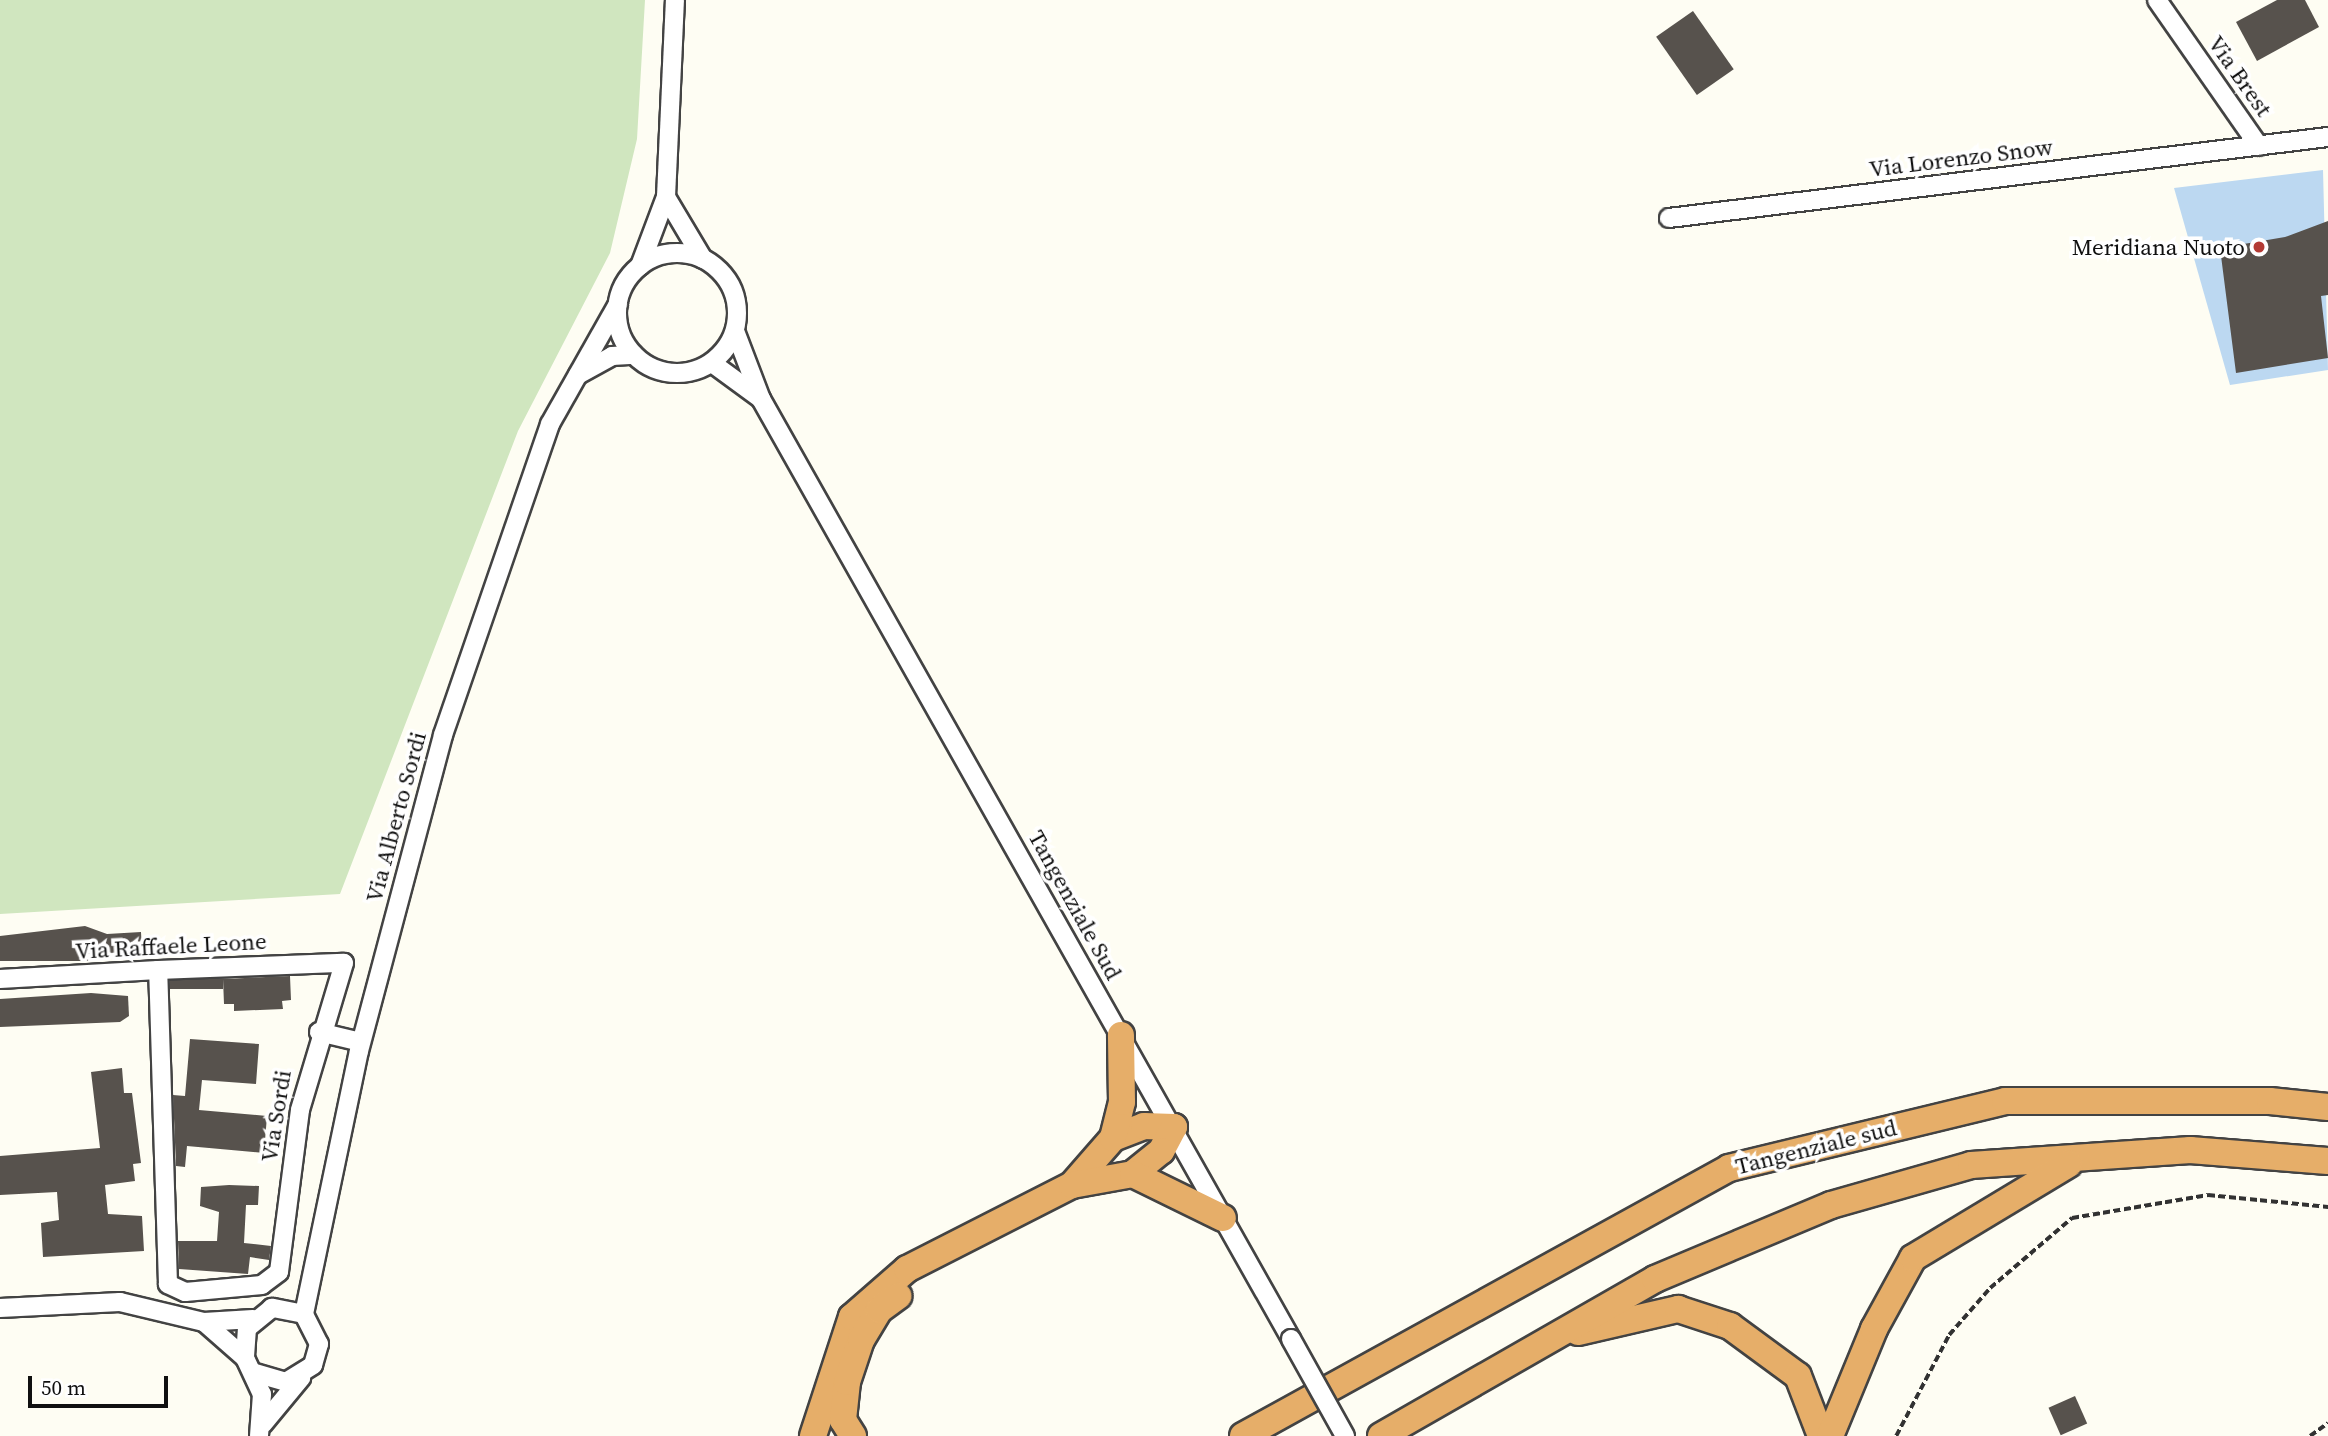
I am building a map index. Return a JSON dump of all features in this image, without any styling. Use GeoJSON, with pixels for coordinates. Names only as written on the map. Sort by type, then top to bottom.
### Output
{"type":"FeatureCollection","features":[{"type":"Feature","properties":{"kind":"highway"},"geometry":{"type":"LineString","coordinates":[[1072,1185],[1113,1138],[1122,1102],[1121,1035]]}},
{"type":"Feature","properties":{"kind":"highway","name":"Tangenziale sud"},"geometry":{"type":"LineString","coordinates":[[1243,1436],[1729,1168],[2005,1101],[2270,1101],[2328,1107]]}},
{"type":"Feature","properties":{"kind":"highway"},"geometry":{"type":"LineString","coordinates":[[813,1436],[852,1317],[907,1269],[958,1246],[1072,1185],[1133,1174],[1161,1151],[1174,1127],[1144,1126],[1113,1138]]}},
{"type":"Feature","properties":{"kind":"highway"},"geometry":{"type":"LineString","coordinates":[[1381,1436],[1546,1339],[1655,1279],[1831,1205],[1971,1166],[2190,1150],[2328,1161]]}},
{"type":"Feature","properties":{"kind":"highway"},"geometry":{"type":"LineString","coordinates":[[1830,1436],[1874,1329],[1913,1258],[2080,1158]]}},
{"type":"Feature","properties":{"kind":"highway"},"geometry":{"type":"LineString","coordinates":[[1133,1174],[1223,1218]]}},
{"type":"Feature","properties":{"kind":"highway"},"geometry":{"type":"LineString","coordinates":[[853,1436],[843,1420],[847,1382],[861,1340],[880,1310],[958,1246]]}},
{"type":"Feature","properties":{"kind":"highway"},"geometry":{"type":"LineString","coordinates":[[1546,1339],[1678,1309],[1730,1326],[1798,1376],[1821,1436]]}},
{"type":"Feature","properties":{"kind":"street"},"geometry":{"type":"LineString","coordinates":[[666,197],[703,259],[728,281],[735,297],[735,331],[712,363],[672,373],[634,355],[620,332],[618,304],[640,266],[666,197],[675,0]]}},
{"type":"Feature","properties":{"kind":"street","name":"Via Brest"},"geometry":{"type":"LineString","coordinates":[[2157,0],[2259,146]]}},
{"type":"Feature","properties":{"kind":"street","name":"Via Lorenzo Snow"},"geometry":{"type":"LineString","coordinates":[[1669,218],[2328,137]]}},
{"type":"Feature","properties":{"kind":"street"},"geometry":{"type":"LineString","coordinates":[[640,266],[664,254],[703,259]]}},
{"type":"Feature","properties":{"kind":"street","name":"Via Alberto Sordi"},"geometry":{"type":"LineString","coordinates":[[304,1314],[308,1279],[361,1042],[443,735],[550,424],[572,380],[618,304]]}},
{"type":"Feature","properties":{"kind":"street","name":"Tangenziale Sud"},"geometry":{"type":"LineString","coordinates":[[735,331],[761,399],[1174,1127],[1345,1436]]}},
{"type":"Feature","properties":{"kind":"street"},"geometry":{"type":"LineString","coordinates":[[572,380],[595,363],[634,355]]}},
{"type":"Feature","properties":{"kind":"street","name":"Tangenziale Sud"},"geometry":{"type":"LineString","coordinates":[[712,363],[761,399]]}},
{"type":"Feature","properties":{"kind":"street","name":"Via Raffaele Leone"},"geometry":{"type":"LineString","coordinates":[[0,979],[344,963]]}},
{"type":"Feature","properties":{"kind":"street","name":"Via Sordi"},"geometry":{"type":"LineString","coordinates":[[158,970],[166,1275],[176,1291],[185,1292],[273,1279],[283,1257],[300,1110],[319,1032],[344,963]]}},
{"type":"Feature","properties":{"kind":"street"},"geometry":{"type":"LineString","coordinates":[[319,1032],[361,1042]]}},
{"type":"Feature","properties":{"kind":"street","name":"Via Alberto Sordi"},"geometry":{"type":"LineString","coordinates":[[283,1307],[308,1279]]}},
{"type":"Feature","properties":{"kind":"street"},"geometry":{"type":"LineString","coordinates":[[0,1308],[120,1302],[204,1322],[253,1319],[283,1307],[304,1314],[319,1343],[306,1374],[260,1431]]}},
{"type":"Feature","properties":{"kind":"street"},"geometry":{"type":"LineString","coordinates":[[253,1319],[244,1337],[260,1431]]}},
{"type":"Feature","properties":{"kind":"street"},"geometry":{"type":"LineString","coordinates":[[204,1322],[250,1365],[275,1382],[306,1374]]}},
{"type":"Feature","properties":{"kind":"path"},"geometry":{"type":"LineString","coordinates":[[1896,1436],[1949,1335],[1990,1288],[2072,1217],[2208,1195],[2328,1207]]}},
{"type":"Feature","properties":{"kind":"path"},"geometry":{"type":"LineString","coordinates":[[2310,1436],[2328,1423]]}},
{"type":"Feature","properties":{"kind":"green space"},"geometry":{"type":"Polygon","coordinates":[[[0,0],[645,0],[637,139],[610,253],[518,431],[340,894],[0,914],[0,0]]]}},
{"type":"Feature","properties":{"kind":"water","name":"Meridiana Nuoto"},"geometry":{"type":"Polygon","coordinates":[[[2323,170],[2328,370],[2230,385],[2174,188],[2323,170]]]}},
{"type":"Feature","properties":{"kind":"building"},"geometry":{"type":"Polygon","coordinates":[[[2277,0],[2305,0],[2319,27],[2257,61],[2236,22],[2277,0]]]}},
{"type":"Feature","properties":{"kind":"building"},"geometry":{"type":"Polygon","coordinates":[[[1693,11],[1734,69],[1697,95],[1656,37],[1693,11]]]}},
{"type":"Feature","properties":{"kind":"building"},"geometry":{"type":"Polygon","coordinates":[[[2328,221],[2328,295],[2321,296],[2328,358],[2236,373],[2220,248],[2285,237],[2328,221]]]}},
{"type":"Feature","properties":{"kind":"building"},"geometry":{"type":"Polygon","coordinates":[[[85,926],[107,934],[141,932],[142,951],[91,955],[91,961],[0,961],[0,936],[85,926]]]}},
{"type":"Feature","properties":{"kind":"building"},"geometry":{"type":"Polygon","coordinates":[[[290,976],[291,1000],[282,1001],[283,1009],[234,1011],[234,1004],[224,1004],[223,979],[290,976]]]}},
{"type":"Feature","properties":{"kind":"building"},"geometry":{"type":"Polygon","coordinates":[[[170,979],[223,979],[223,989],[170,989],[170,979]]]}},
{"type":"Feature","properties":{"kind":"building"},"geometry":{"type":"Polygon","coordinates":[[[91,993],[128,996],[129,1016],[120,1022],[0,1027],[0,999],[91,993]]]}},
{"type":"Feature","properties":{"kind":"building"},"geometry":{"type":"Polygon","coordinates":[[[190,1039],[259,1044],[256,1084],[202,1080],[199,1110],[267,1116],[264,1153],[187,1146],[185,1167],[176,1166],[173,1095],[185,1096],[190,1039]]]}},
{"type":"Feature","properties":{"kind":"building"},"geometry":{"type":"Polygon","coordinates":[[[122,1068],[124,1093],[132,1093],[141,1163],[133,1164],[135,1181],[105,1185],[108,1214],[142,1216],[144,1251],[43,1257],[41,1223],[59,1220],[57,1192],[0,1195],[0,1156],[100,1148],[91,1072],[122,1068]]]}},
{"type":"Feature","properties":{"kind":"building"},"geometry":{"type":"Polygon","coordinates":[[[259,1186],[258,1205],[246,1205],[244,1243],[271,1246],[269,1260],[250,1257],[248,1274],[179,1269],[178,1241],[217,1241],[219,1212],[200,1206],[201,1187],[259,1186]]]}},
{"type":"Feature","properties":{"kind":"building"},"geometry":{"type":"Polygon","coordinates":[[[2075,1396],[2087,1423],[2061,1435],[2049,1408],[2075,1396]]]}},
{"type":"Feature","properties":{"kind":"place","name":"Meridiana Nuoto"},"geometry":{"type":"Point","coordinates":[2259,247]}}]}
